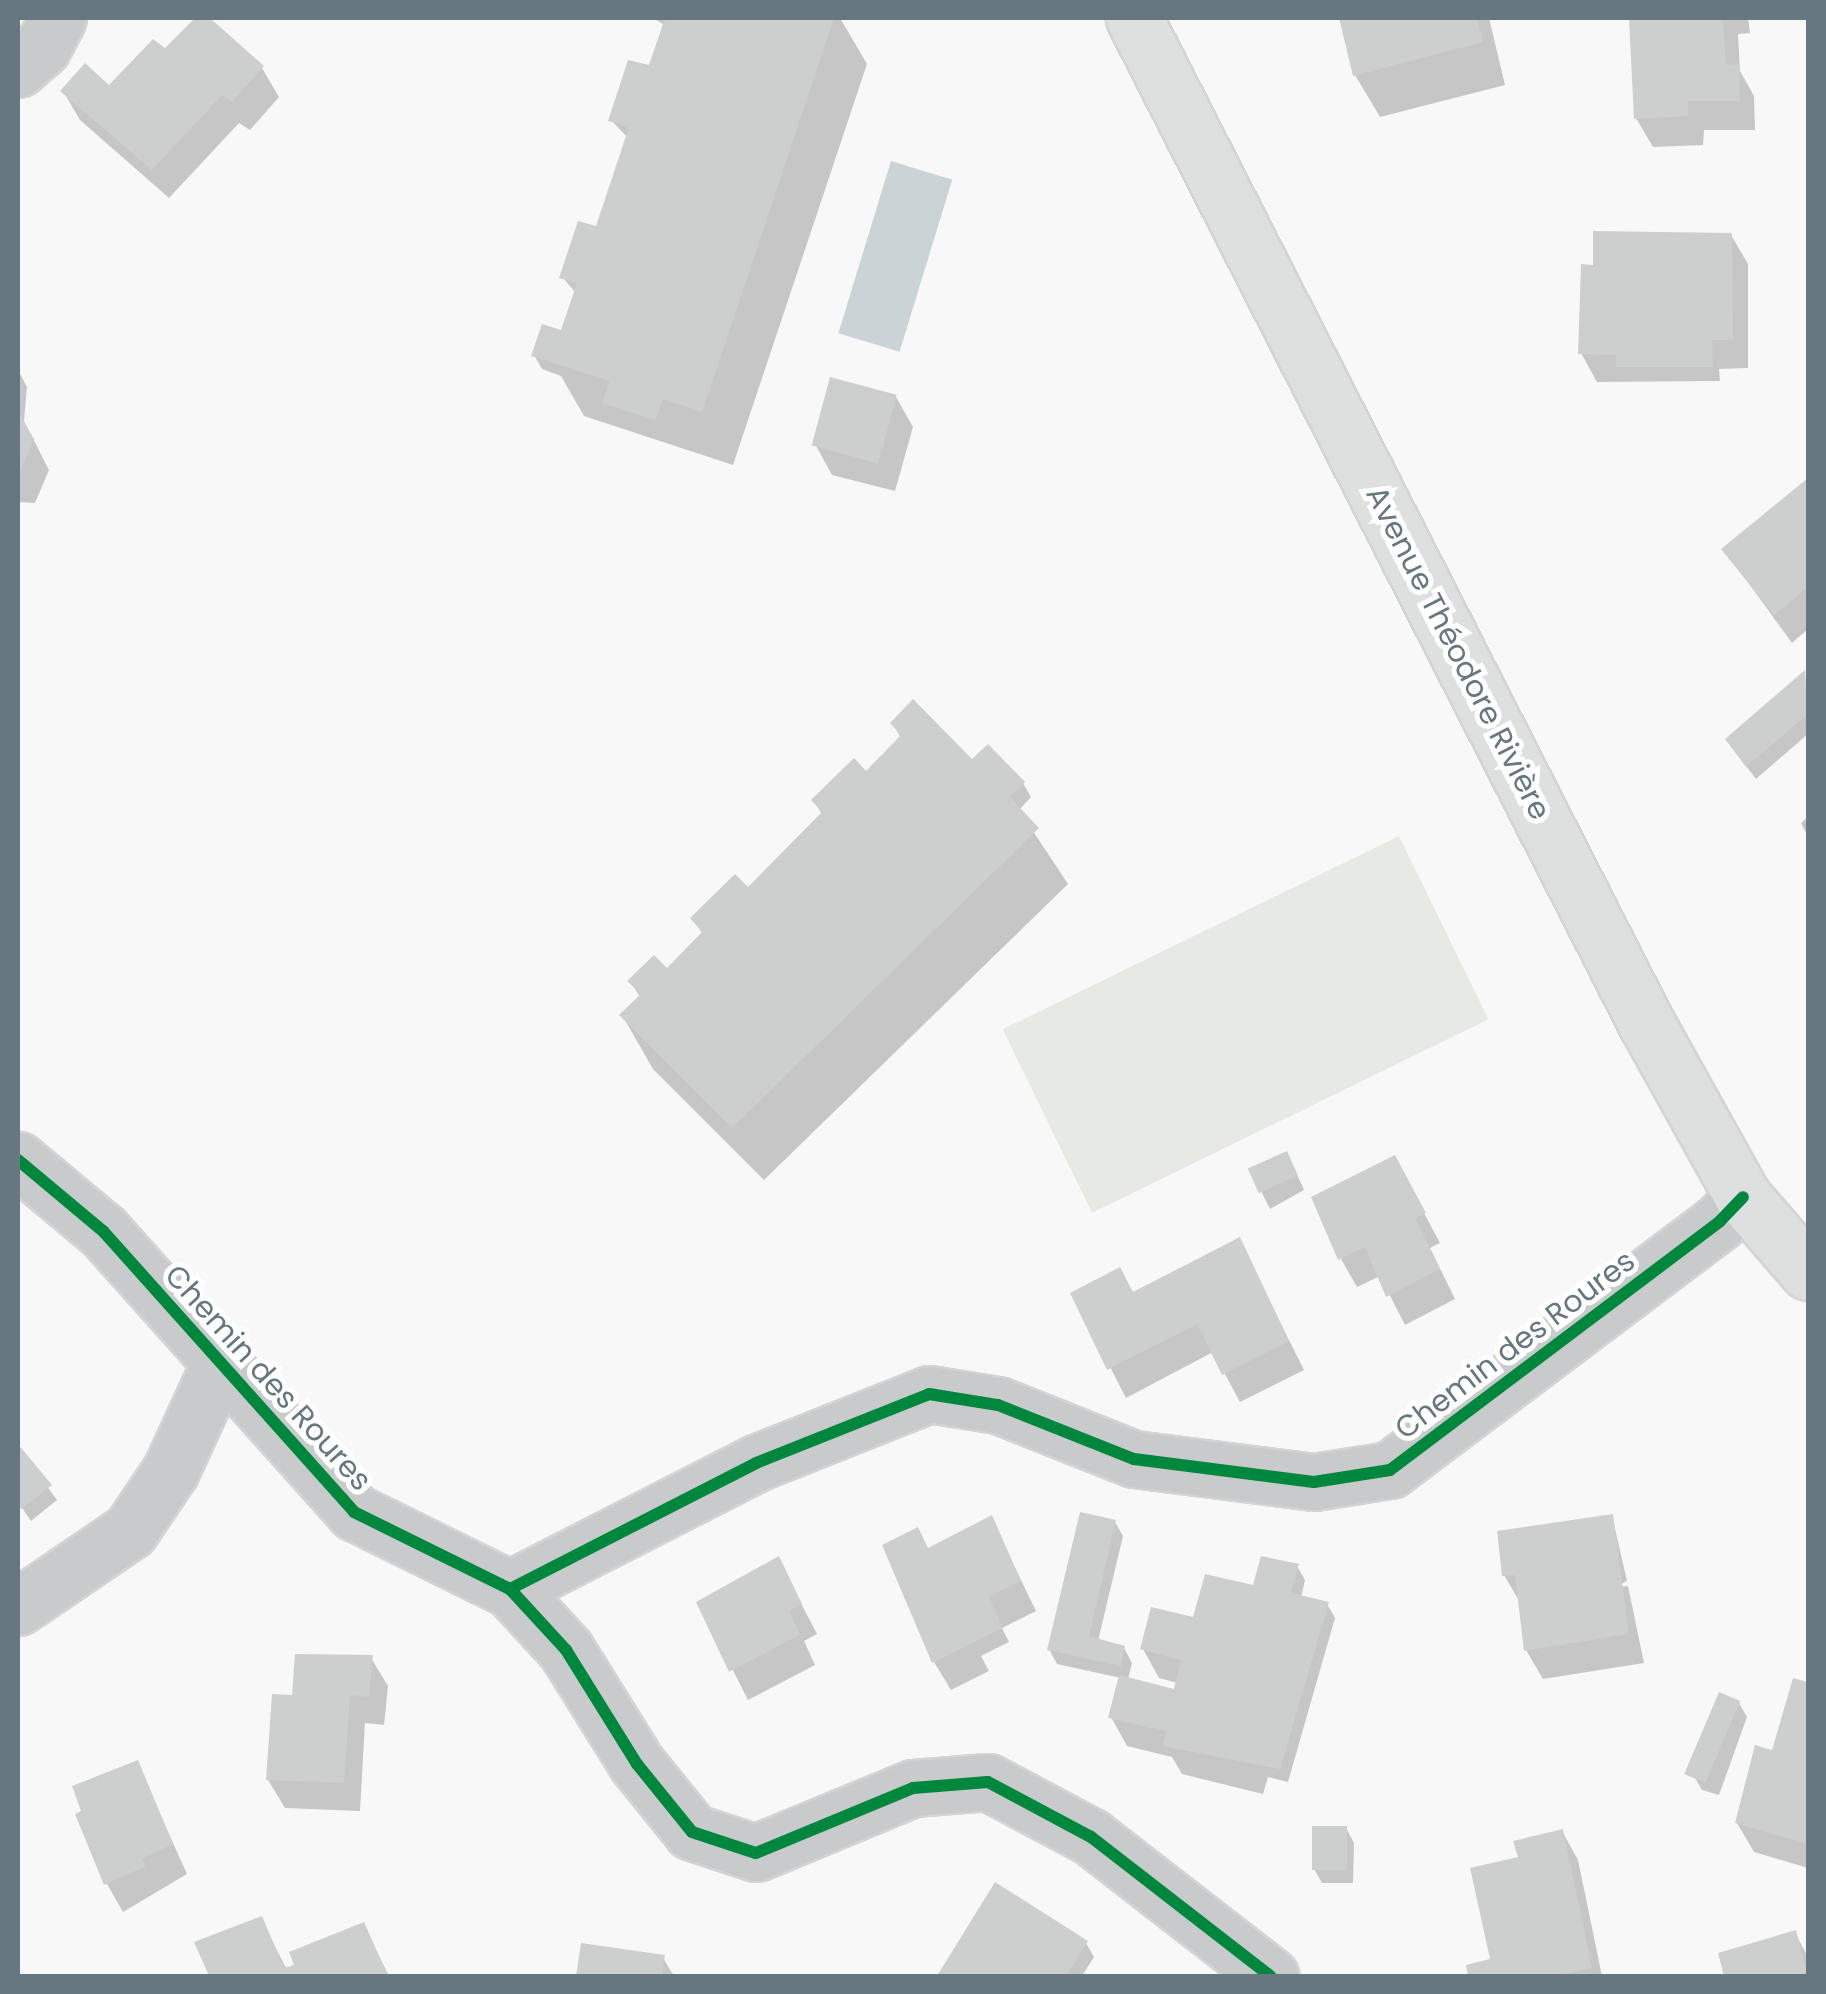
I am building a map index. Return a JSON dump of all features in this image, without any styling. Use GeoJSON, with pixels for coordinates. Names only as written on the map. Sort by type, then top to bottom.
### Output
{"type":"FeatureCollection","features":[{"type":"Feature","properties":{"kind":"main road","name":"Avenue Théodore Rivière"},"geometry":{"type":"LineString","coordinates":[[1134,18],[1645,1021],[1743,1197],[1808,1272]]}},
{"type":"Feature","properties":{"kind":"street"},"geometry":{"type":"LineString","coordinates":[[18,69],[42,48],[58,18]]}},
{"type":"Feature","properties":{"kind":"street","name":"Chemin des Roures"},"geometry":{"type":"LineString","coordinates":[[18,1160],[103,1231],[354,1512],[510,1588],[566,1650],[637,1764],[692,1832],[756,1852],[913,1788],[988,1782],[1091,1837],[1270,1976]]}},
{"type":"Feature","properties":{"kind":"street","name":"Chemin des Roures"},"geometry":{"type":"LineString","coordinates":[[510,1588],[756,1463],[929,1394],[998,1404],[1134,1459],[1314,1482],[1390,1470],[1720,1221],[1743,1197]]}},
{"type":"Feature","properties":{"kind":"street"},"geometry":{"type":"LineString","coordinates":[[18,1607],[130,1531],[171,1470],[220,1363]]}},
{"type":"Feature","properties":{"kind":"shaded area"},"geometry":{"type":"Polygon","coordinates":[[[891,161],[952,180],[900,352],[838,333],[891,161]]]}},
{"type":"Feature","properties":{"kind":"shaded area"},"geometry":{"type":"Polygon","coordinates":[[[1399,836],[1488,1019],[1092,1213],[1003,1029],[1399,836]]]}},
{"type":"Feature","properties":{"kind":"building"},"geometry":{"type":"Polygon","coordinates":[[[195,18],[210,18],[264,66],[232,102],[222,95],[152,170],[60,91],[85,63],[109,85],[153,39],[165,48],[195,18]]]}},
{"type":"Feature","properties":{"kind":"building"},"geometry":{"type":"Polygon","coordinates":[[[665,18],[834,18],[702,412],[663,399],[655,420],[602,403],[610,381],[531,356],[542,324],[561,330],[577,283],[559,278],[578,221],[596,226],[629,127],[608,121],[628,60],[649,65],[665,18]]]}},
{"type":"Feature","properties":{"kind":"building"},"geometry":{"type":"Polygon","coordinates":[[[1339,18],[1477,18],[1483,42],[1353,76],[1339,18]]]}},
{"type":"Feature","properties":{"kind":"building"},"geometry":{"type":"Polygon","coordinates":[[[1629,18],[1723,18],[1726,65],[1739,64],[1740,101],[1688,101],[1688,116],[1634,119],[1629,18]]]}},
{"type":"Feature","properties":{"kind":"building"},"geometry":{"type":"Polygon","coordinates":[[[1593,231],[1732,233],[1733,340],[1712,340],[1713,367],[1616,367],[1616,355],[1578,354],[1581,264],[1593,265],[1593,231]]]}},
{"type":"Feature","properties":{"kind":"building"},"geometry":{"type":"Polygon","coordinates":[[[830,377],[897,395],[878,463],[812,446],[830,377]]]}},
{"type":"Feature","properties":{"kind":"building"},"geometry":{"type":"Polygon","coordinates":[[[18,412],[34,439],[18,477],[18,412]]]}},
{"type":"Feature","properties":{"kind":"building"},"geometry":{"type":"Polygon","coordinates":[[[1808,478],[1808,587],[1774,615],[1721,549],[1808,478]]]}},
{"type":"Feature","properties":{"kind":"building"},"geometry":{"type":"Polygon","coordinates":[[[1805,670],[1808,714],[1746,767],[1725,739],[1805,670]]]}},
{"type":"Feature","properties":{"kind":"building"},"geometry":{"type":"Polygon","coordinates":[[[913,699],[972,759],[988,744],[1025,782],[1010,797],[1039,828],[732,1128],[619,1015],[641,994],[627,981],[654,955],[667,968],[702,932],[690,918],[735,874],[748,887],[822,812],[811,800],[854,758],[866,771],[901,735],[890,723],[913,699]]]}},
{"type":"Feature","properties":{"kind":"building"},"geometry":{"type":"Polygon","coordinates":[[[1287,1151],[1298,1176],[1259,1193],[1248,1168],[1287,1151]]]}},
{"type":"Feature","properties":{"kind":"building"},"geometry":{"type":"Polygon","coordinates":[[[1395,1155],[1426,1213],[1415,1218],[1440,1269],[1386,1297],[1365,1247],[1338,1260],[1311,1197],[1395,1155]]]}},
{"type":"Feature","properties":{"kind":"building"},"geometry":{"type":"Polygon","coordinates":[[[1240,1237],[1289,1341],[1222,1375],[1197,1324],[1107,1370],[1070,1293],[1120,1267],[1133,1292],[1240,1237]]]}},
{"type":"Feature","properties":{"kind":"building"},"geometry":{"type":"Polygon","coordinates":[[[18,1444],[52,1485],[21,1509],[18,1503],[18,1444]]]}},
{"type":"Feature","properties":{"kind":"building"},"geometry":{"type":"Polygon","coordinates":[[[1080,1512],[1116,1520],[1089,1636],[1125,1646],[1121,1666],[1047,1650],[1080,1512]]]}},
{"type":"Feature","properties":{"kind":"building"},"geometry":{"type":"Polygon","coordinates":[[[1613,1514],[1629,1634],[1524,1651],[1515,1575],[1502,1576],[1497,1531],[1613,1514]]]}},
{"type":"Feature","properties":{"kind":"building"},"geometry":{"type":"Polygon","coordinates":[[[992,1515],[1021,1581],[989,1597],[1003,1628],[932,1663],[882,1545],[918,1527],[928,1548],[992,1515]]]}},
{"type":"Feature","properties":{"kind":"building"},"geometry":{"type":"Polygon","coordinates":[[[779,1556],[802,1604],[789,1611],[800,1635],[729,1672],[696,1602],[779,1556]]]}},
{"type":"Feature","properties":{"kind":"building"},"geometry":{"type":"Polygon","coordinates":[[[1261,1556],[1299,1564],[1291,1593],[1329,1602],[1280,1769],[1163,1746],[1166,1731],[1108,1718],[1119,1675],[1174,1689],[1181,1660],[1140,1649],[1151,1607],[1193,1617],[1205,1574],[1253,1585],[1261,1556]]]}},
{"type":"Feature","properties":{"kind":"building"},"geometry":{"type":"Polygon","coordinates":[[[295,1654],[373,1655],[369,1697],[350,1695],[344,1783],[266,1780],[272,1694],[292,1695],[295,1654]]]}},
{"type":"Feature","properties":{"kind":"building"},"geometry":{"type":"Polygon","coordinates":[[[1793,1678],[1808,1682],[1808,1844],[1735,1823],[1755,1745],[1772,1750],[1793,1678]]]}},
{"type":"Feature","properties":{"kind":"building"},"geometry":{"type":"Polygon","coordinates":[[[1719,1692],[1740,1701],[1705,1783],[1684,1774],[1719,1692]]]}},
{"type":"Feature","properties":{"kind":"building"},"geometry":{"type":"Polygon","coordinates":[[[138,1760],[173,1844],[142,1859],[146,1866],[104,1885],[75,1814],[81,1811],[72,1786],[138,1760]]]}},
{"type":"Feature","properties":{"kind":"building"},"geometry":{"type":"Polygon","coordinates":[[[1312,1826],[1347,1826],[1347,1870],[1312,1870],[1312,1826]]]}},
{"type":"Feature","properties":{"kind":"building"},"geometry":{"type":"Polygon","coordinates":[[[1563,1829],[1592,1968],[1555,1976],[1468,1976],[1466,1965],[1490,1959],[1470,1868],[1518,1857],[1513,1841],[1563,1829]]]}},
{"type":"Feature","properties":{"kind":"building"},"geometry":{"type":"Polygon","coordinates":[[[995,1882],[1088,1941],[1066,1976],[937,1976],[995,1882]]]}},
{"type":"Feature","properties":{"kind":"building"},"geometry":{"type":"Polygon","coordinates":[[[262,1916],[284,1968],[294,1965],[289,1952],[364,1922],[388,1976],[209,1976],[194,1942],[262,1916]]]}},
{"type":"Feature","properties":{"kind":"building"},"geometry":{"type":"Polygon","coordinates":[[[1796,1930],[1808,1976],[1724,1976],[1718,1953],[1796,1930]]]}},
{"type":"Feature","properties":{"kind":"building"},"geometry":{"type":"Polygon","coordinates":[[[581,1943],[665,1955],[662,1976],[576,1976],[581,1943]]]}},
{"type":"Feature","properties":{"kind":"cycle path"},"geometry":{"type":"LineString","coordinates":[[18,1160],[103,1231],[354,1512],[510,1589],[566,1650],[637,1764],[692,1832],[756,1853],[913,1788],[988,1782],[1091,1837],[1270,1976]]}},
{"type":"Feature","properties":{"kind":"cycle path"},"geometry":{"type":"LineString","coordinates":[[510,1589],[756,1463],[929,1394],[998,1405],[1134,1459],[1314,1482],[1390,1470],[1720,1221],[1743,1197]]}}]}
